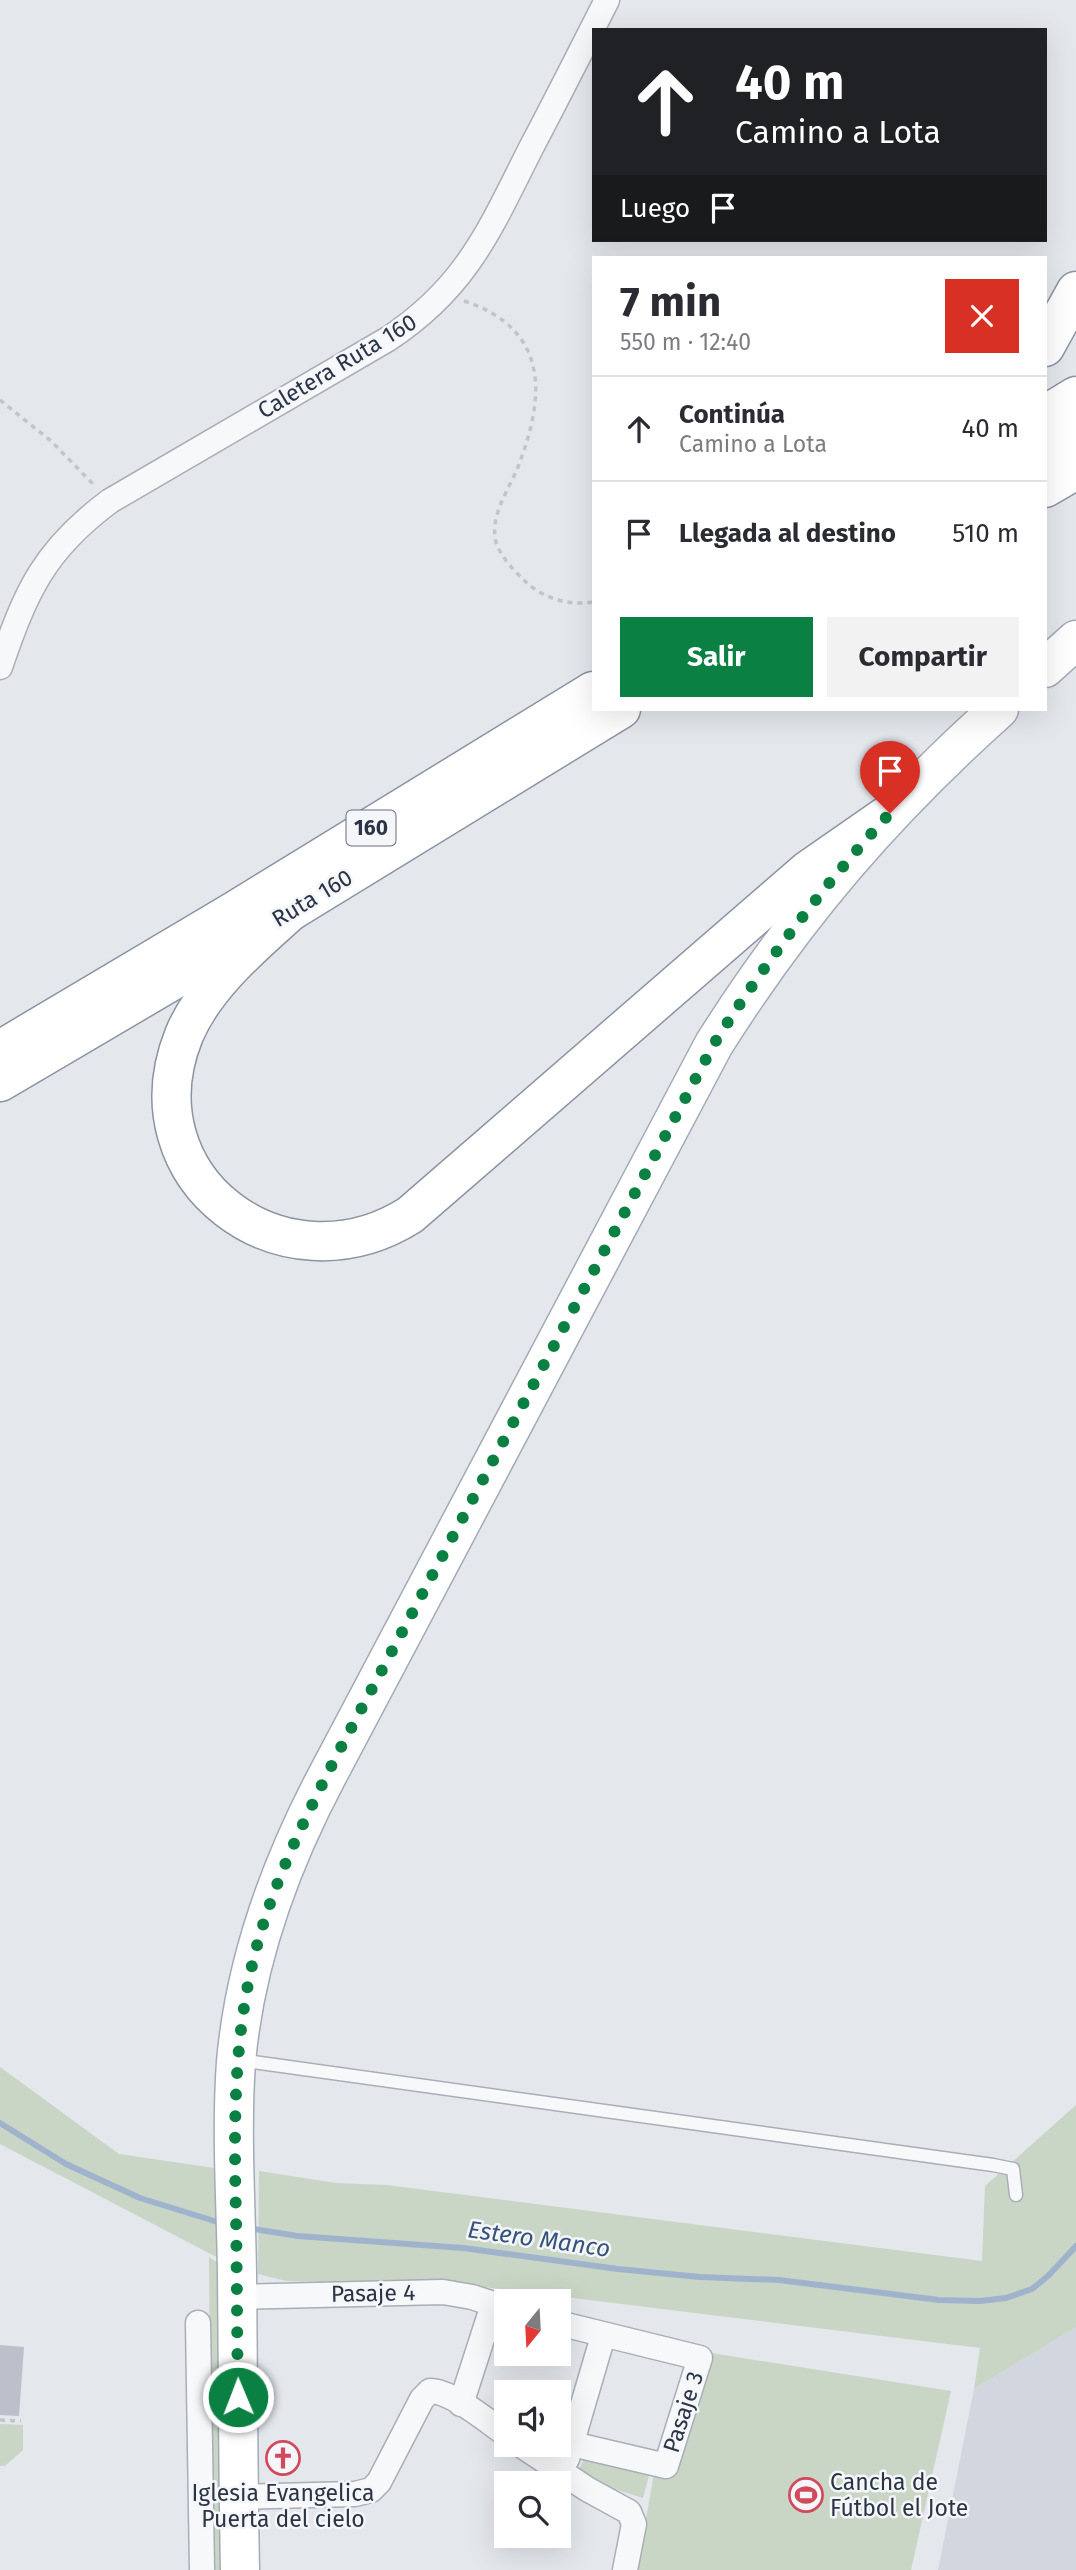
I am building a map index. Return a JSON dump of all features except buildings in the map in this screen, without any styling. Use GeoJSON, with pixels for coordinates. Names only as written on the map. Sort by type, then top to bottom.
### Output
{"type":"FeatureCollection","features":[{"type":"Feature","properties":{"kind":"main road"},"geometry":{"type":"LineString","coordinates":[[1047,343],[1076,291]]}},
{"type":"Feature","properties":{"kind":"main road"},"geometry":{"type":"LineString","coordinates":[[1047,414],[1076,396]]}},
{"type":"Feature","properties":{"kind":"main road"},"geometry":{"type":"LineString","coordinates":[[1047,449],[1076,431]]}},
{"type":"Feature","properties":{"kind":"main road"},"geometry":{"type":"LineString","coordinates":[[1047,487],[1076,470]]}},
{"type":"Feature","properties":{"kind":"main road"},"geometry":{"type":"LineString","coordinates":[[1047,666],[1076,640]]}},
{"type":"Feature","properties":{"kind":"main road","name":"Ruta 160"},"geometry":{"type":"LineString","coordinates":[[0,1049],[159,957],[592,692]]}},
{"type":"Feature","properties":{"kind":"main road","name":"Ruta 160"},"geometry":{"type":"LineString","coordinates":[[0,1082],[291,911],[618,711]]}},
{"type":"Feature","properties":{"kind":"main road"},"geometry":{"type":"LineString","coordinates":[[240,2570],[234,2128],[237,2060],[248,1988],[265,1921],[292,1846],[320,1787],[714,1044],[801,917],[852,855],[890,813],[997,711]]}},
{"type":"Feature","properties":{"kind":"main road"},"geometry":{"type":"LineString","coordinates":[[291,911],[225,975],[192,1019],[178,1056],[174,1112],[179,1139],[189,1164],[209,1193],[226,1208],[254,1225],[286,1237],[313,1242],[340,1242],[377,1233],[410,1215],[808,870],[890,813]]}},
{"type":"Feature","properties":{"kind":"street","name":"Caletera Ruta 160"},"geometry":{"type":"LineString","coordinates":[[593,28],[607,0]]}},
{"type":"Feature","properties":{"kind":"street","name":"Caletera Ruta 160"},"geometry":{"type":"LineString","coordinates":[[0,667],[17,617],[43,566],[74,530],[110,501],[388,339],[439,299],[463,272],[483,242],[592,29]]}},
{"type":"Feature","properties":{"kind":"street","name":"Pasaje 4"},"geometry":{"type":"LineString","coordinates":[[237,2286],[443,2292],[472,2297],[494,2305]]}},
{"type":"Feature","properties":{"kind":"street"},"geometry":{"type":"LineString","coordinates":[[461,2404],[494,2320]]}},
{"type":"Feature","properties":{"kind":"street"},"geometry":{"type":"LineString","coordinates":[[198,2323],[202,2570]]}},
{"type":"Feature","properties":{"kind":"street"},"geometry":{"type":"LineString","coordinates":[[564,2471],[603,2336],[571,2327]]}},
{"type":"Feature","properties":{"kind":"street","name":"Pasaje 3"},"geometry":{"type":"LineString","coordinates":[[572,2444],[666,2466],[700,2358],[603,2336]]}},
{"type":"Feature","properties":{"kind":"street"},"geometry":{"type":"LineString","coordinates":[[239,2497],[355,2494],[371,2490],[379,2482],[425,2394],[436,2391],[494,2426]]}},
{"type":"Feature","properties":{"kind":"street"},"geometry":{"type":"LineString","coordinates":[[538,2457],[559,2471]]}},
{"type":"Feature","properties":{"kind":"street"},"geometry":{"type":"LineString","coordinates":[[571,2479],[623,2507],[632,2519],[633,2530],[625,2570]]}},
{"type":"Feature","properties":{"kind":"lane"},"geometry":{"type":"LineString","coordinates":[[237,2060],[993,2165],[1013,2169],[1016,2195]]}},
{"type":"Feature","properties":{"kind":"path"},"geometry":{"type":"LineString","coordinates":[[439,299],[466,301],[503,321],[529,348],[537,380],[536,405],[517,468],[500,504],[495,538],[512,571],[533,588],[569,602],[592,602]]}},
{"type":"Feature","properties":{"kind":"path"},"geometry":{"type":"LineString","coordinates":[[0,400],[51,441],[110,501]]}},
{"type":"Feature","properties":{"kind":"path"},"geometry":{"type":"LineString","coordinates":[[0,2420],[21,2421]]}},
{"type":"Feature","properties":{"kind":"shaded area"},"geometry":{"type":"Polygon","coordinates":[[[1076,2327],[1076,2570],[938,2570],[974,2389],[1076,2327]]]}},
{"type":"Feature","properties":{"kind":"green space"},"geometry":{"type":"Polygon","coordinates":[[[0,2067],[119,2154],[221,2169],[226,2262],[0,2144],[0,2067]]]}},
{"type":"Feature","properties":{"kind":"green space"},"geometry":{"type":"Polygon","coordinates":[[[1076,2105],[1076,2327],[974,2389],[980,2348],[571,2298],[571,2289],[286,2281],[258,2274],[259,2171],[336,2183],[387,2185],[982,2261],[985,2186],[1076,2105]]]}},
{"type":"Feature","properties":{"kind":"green space"},"geometry":{"type":"Polygon","coordinates":[[[209,2257],[225,2267],[230,2570],[211,2570],[209,2257]]]}},
{"type":"Feature","properties":{"kind":"green space","name":"Cancha de Fútbol el Jote"},"geometry":{"type":"Polygon","coordinates":[[[711,2353],[951,2391],[911,2570],[637,2570],[655,2468],[669,2471],[711,2353]]]}},
{"type":"Feature","properties":{"kind":"green space"},"geometry":{"type":"Polygon","coordinates":[[[0,2424],[23,2425],[23,2450],[5,2466],[0,2466],[0,2424]]]}},
{"type":"Feature","properties":{"kind":"green space"},"geometry":{"type":"Polygon","coordinates":[[[584,2459],[650,2472],[643,2498],[583,2479],[579,2470],[584,2459]]]}},
{"type":"Feature","properties":{"kind":"waterway","name":"Estero Manco"},"geometry":{"type":"LineString","coordinates":[[0,2123],[66,2164],[140,2198],[224,2224]]}},
{"type":"Feature","properties":{"kind":"waterway","name":"Estero Manco"},"geometry":{"type":"LineString","coordinates":[[248,2228],[298,2236],[463,2248],[618,2269],[700,2277],[779,2280],[939,2300],[980,2301],[1006,2298],[1032,2289],[1076,2246]]}},
{"type":"Feature","properties":{"kind":"place","name":"Iglesia Evangelica Puerta del cielo"},"geometry":{"type":"Point","coordinates":[283,2458]}},
{"type":"Feature","properties":{"kind":"place","name":"Cancha de Fútbol el Jote"},"geometry":{"type":"Point","coordinates":[806,2495]}},
{"type":"Feature","properties":{"kind":"route"},"geometry":{"type":"LineString","coordinates":[[238,2397],[234,2095],[241,2022],[254,1957],[277,1882],[308,1811],[339,1751],[714,1044],[780,945],[815,899],[890,813]]}}]}
